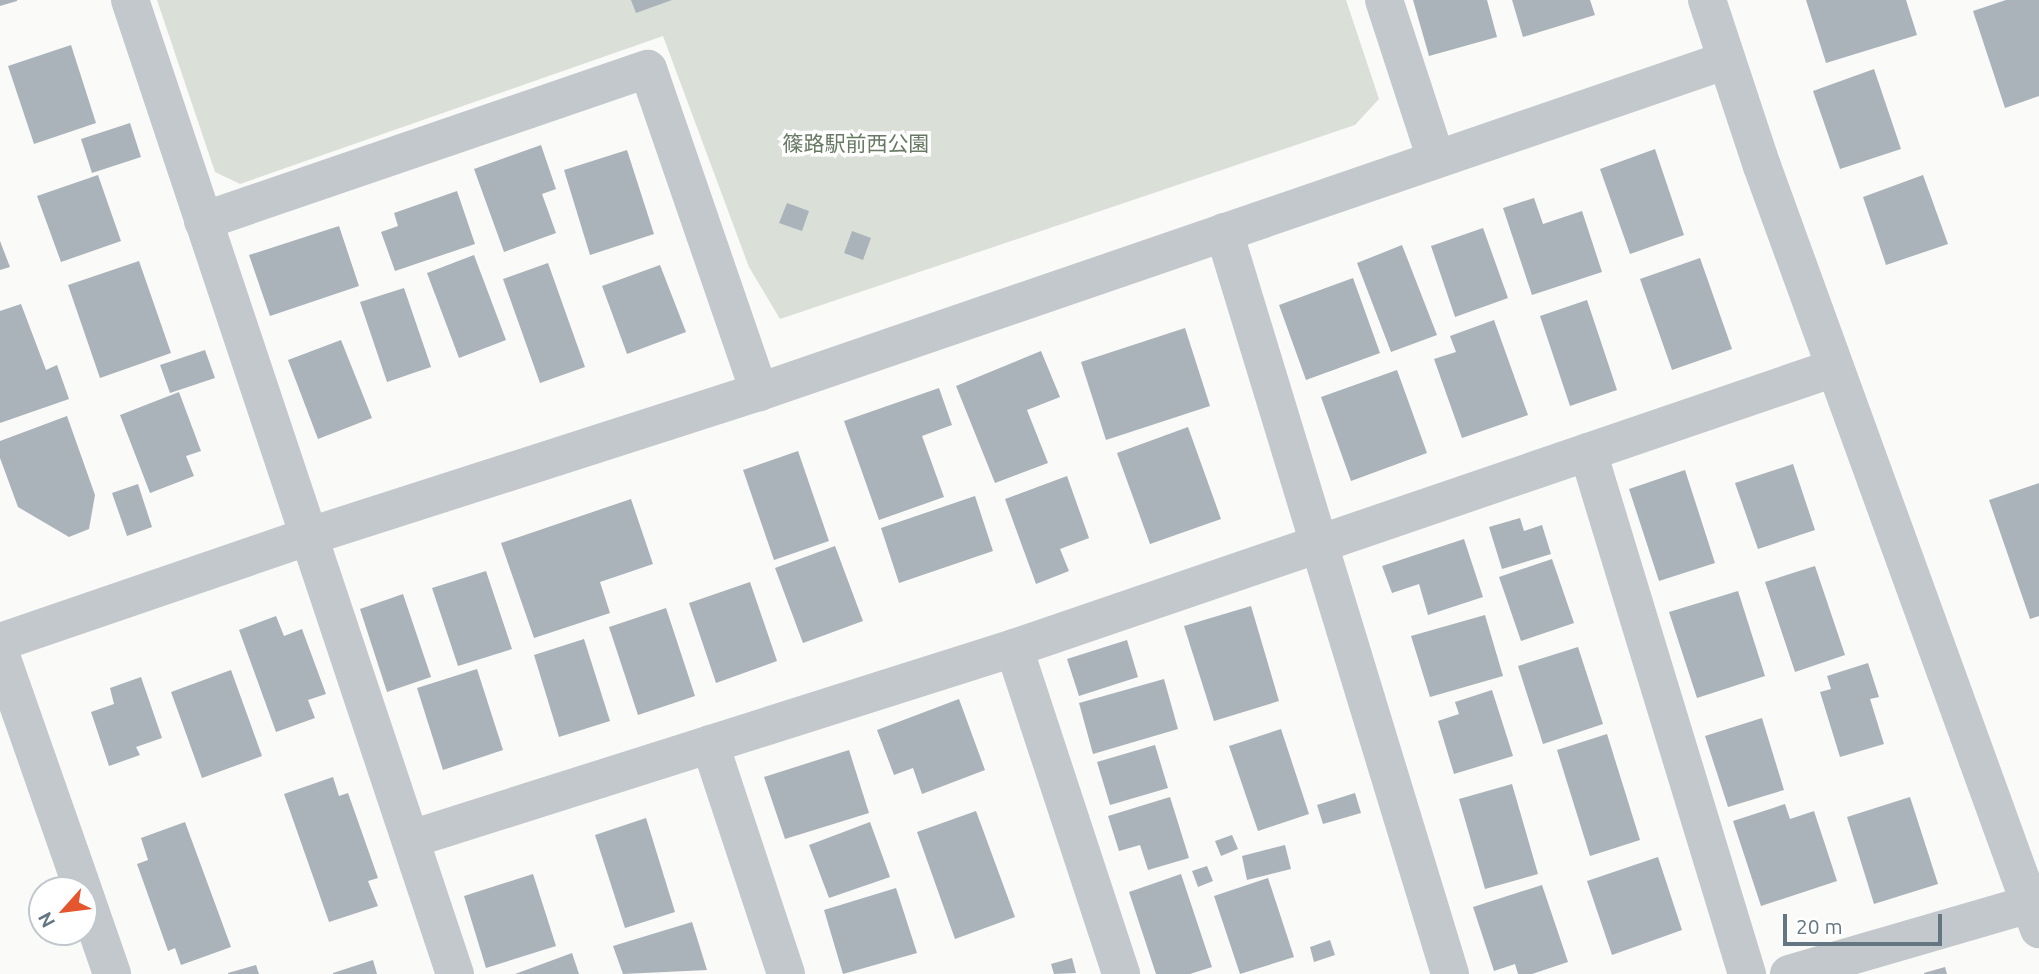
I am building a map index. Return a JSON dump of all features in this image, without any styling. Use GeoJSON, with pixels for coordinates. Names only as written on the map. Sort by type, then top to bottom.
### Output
{"type":"FeatureCollection","features":[{"type":"Feature","properties":{"kind":"street"},"geometry":{"type":"LineString","coordinates":[[130,0],[456,974]]}},
{"type":"Feature","properties":{"kind":"street"},"geometry":{"type":"LineString","coordinates":[[1384,0],[1436,159]]}},
{"type":"Feature","properties":{"kind":"street"},"geometry":{"type":"LineString","coordinates":[[1707,0],[1834,368],[2034,916],[1789,974]]}},
{"type":"Feature","properties":{"kind":"street"},"geometry":{"type":"LineString","coordinates":[[0,642],[310,536],[759,391],[1727,60]]}},
{"type":"Feature","properties":{"kind":"street"},"geometry":{"type":"LineString","coordinates":[[203,221],[648,69],[759,391]]}},
{"type":"Feature","properties":{"kind":"street"},"geometry":{"type":"LineString","coordinates":[[1224,232],[1450,974]]}},
{"type":"Feature","properties":{"kind":"street"},"geometry":{"type":"LineString","coordinates":[[411,839],[1014,648],[1319,541],[1834,368]]}},
{"type":"Feature","properties":{"kind":"street"},"geometry":{"type":"LineString","coordinates":[[1588,452],[1747,974]]}},
{"type":"Feature","properties":{"kind":"street"},"geometry":{"type":"LineString","coordinates":[[1014,648],[1121,974]]}},
{"type":"Feature","properties":{"kind":"street"},"geometry":{"type":"LineString","coordinates":[[0,653],[77,876]]}},
{"type":"Feature","properties":{"kind":"street"},"geometry":{"type":"LineString","coordinates":[[710,744],[786,974]]}},
{"type":"Feature","properties":{"kind":"street"},"geometry":{"type":"LineString","coordinates":[[98,934],[112,974]]}},
{"type":"Feature","properties":{"kind":"green space","name":"篠路駅前西公園"},"geometry":{"type":"Polygon","coordinates":[[[157,0],[1346,0],[1379,99],[1355,125],[780,319],[749,267],[663,36],[240,184],[215,172],[157,0]]]}},
{"type":"Feature","properties":{"kind":"building"},"geometry":{"type":"Polygon","coordinates":[[[0,0],[17,0],[17,1],[0,6],[0,0]]]}},
{"type":"Feature","properties":{"kind":"building"},"geometry":{"type":"Polygon","coordinates":[[[631,0],[672,0],[636,13],[631,0]]]}},
{"type":"Feature","properties":{"kind":"building"},"geometry":{"type":"Polygon","coordinates":[[[1413,0],[1487,0],[1497,37],[1429,56],[1413,0]]]}},
{"type":"Feature","properties":{"kind":"building"},"geometry":{"type":"Polygon","coordinates":[[[1512,0],[1590,0],[1595,15],[1523,37],[1512,0]]]}},
{"type":"Feature","properties":{"kind":"building"},"geometry":{"type":"Polygon","coordinates":[[[1806,0],[1906,0],[1917,35],[1826,63],[1806,0]]]}},
{"type":"Feature","properties":{"kind":"building"},"geometry":{"type":"Polygon","coordinates":[[[2006,0],[2039,0],[2039,96],[2005,108],[1973,11],[2006,0]]]}},
{"type":"Feature","properties":{"kind":"building"},"geometry":{"type":"Polygon","coordinates":[[[71,45],[96,123],[34,144],[8,66],[71,45]]]}},
{"type":"Feature","properties":{"kind":"building"},"geometry":{"type":"Polygon","coordinates":[[[1874,69],[1901,149],[1840,169],[1813,91],[1874,69]]]}},
{"type":"Feature","properties":{"kind":"building"},"geometry":{"type":"Polygon","coordinates":[[[130,123],[141,157],[92,173],[81,139],[130,123]]]}},
{"type":"Feature","properties":{"kind":"building"},"geometry":{"type":"Polygon","coordinates":[[[541,145],[556,189],[542,194],[556,233],[504,252],[474,169],[541,145]]]}},
{"type":"Feature","properties":{"kind":"building"},"geometry":{"type":"Polygon","coordinates":[[[1655,149],[1684,235],[1630,254],[1600,169],[1655,149]]]}},
{"type":"Feature","properties":{"kind":"building"},"geometry":{"type":"Polygon","coordinates":[[[627,150],[654,234],[590,255],[564,170],[627,150]]]}},
{"type":"Feature","properties":{"kind":"building"},"geometry":{"type":"Polygon","coordinates":[[[98,175],[121,241],[61,262],[37,196],[98,175]]]}},
{"type":"Feature","properties":{"kind":"building"},"geometry":{"type":"Polygon","coordinates":[[[1923,175],[1948,244],[1886,265],[1863,197],[1923,175]]]}},
{"type":"Feature","properties":{"kind":"building"},"geometry":{"type":"Polygon","coordinates":[[[457,191],[475,244],[395,271],[381,232],[398,226],[394,213],[457,191]]]}},
{"type":"Feature","properties":{"kind":"building"},"geometry":{"type":"Polygon","coordinates":[[[1534,198],[1543,224],[1582,211],[1602,272],[1532,295],[1503,208],[1534,198]]]}},
{"type":"Feature","properties":{"kind":"building"},"geometry":{"type":"Polygon","coordinates":[[[787,203],[809,211],[802,231],[779,223],[787,203]]]}},
{"type":"Feature","properties":{"kind":"building"},"geometry":{"type":"Polygon","coordinates":[[[339,226],[359,286],[270,316],[249,255],[339,226]]]}},
{"type":"Feature","properties":{"kind":"building"},"geometry":{"type":"Polygon","coordinates":[[[1483,228],[1508,298],[1455,317],[1431,246],[1483,228]]]}},
{"type":"Feature","properties":{"kind":"building"},"geometry":{"type":"Polygon","coordinates":[[[852,231],[871,238],[863,260],[844,253],[852,231]]]}},
{"type":"Feature","properties":{"kind":"building"},"geometry":{"type":"Polygon","coordinates":[[[0,241],[10,267],[0,270],[0,241]]]}},
{"type":"Feature","properties":{"kind":"building"},"geometry":{"type":"Polygon","coordinates":[[[1402,245],[1437,335],[1391,352],[1357,263],[1402,245]]]}},
{"type":"Feature","properties":{"kind":"building"},"geometry":{"type":"Polygon","coordinates":[[[474,255],[506,340],[459,358],[427,273],[474,255]]]}},
{"type":"Feature","properties":{"kind":"building"},"geometry":{"type":"Polygon","coordinates":[[[1700,258],[1732,349],[1672,370],[1640,279],[1700,258]]]}},
{"type":"Feature","properties":{"kind":"building"},"geometry":{"type":"Polygon","coordinates":[[[139,261],[171,353],[100,378],[68,285],[139,261]]]}},
{"type":"Feature","properties":{"kind":"building"},"geometry":{"type":"Polygon","coordinates":[[[548,263],[585,367],[540,383],[503,279],[548,263]]]}},
{"type":"Feature","properties":{"kind":"building"},"geometry":{"type":"Polygon","coordinates":[[[660,265],[686,332],[627,354],[602,286],[660,265]]]}},
{"type":"Feature","properties":{"kind":"building"},"geometry":{"type":"Polygon","coordinates":[[[1353,278],[1380,353],[1306,380],[1279,305],[1353,278]]]}},
{"type":"Feature","properties":{"kind":"building"},"geometry":{"type":"Polygon","coordinates":[[[404,288],[431,367],[387,382],[360,302],[404,288]]]}},
{"type":"Feature","properties":{"kind":"building"},"geometry":{"type":"Polygon","coordinates":[[[1587,300],[1617,390],[1570,406],[1540,316],[1587,300]]]}},
{"type":"Feature","properties":{"kind":"building"},"geometry":{"type":"Polygon","coordinates":[[[21,304],[46,370],[57,365],[69,399],[0,423],[0,311],[21,304]]]}},
{"type":"Feature","properties":{"kind":"building"},"geometry":{"type":"Polygon","coordinates":[[[1494,320],[1528,415],[1462,438],[1434,359],[1456,352],[1450,336],[1494,320]]]}},
{"type":"Feature","properties":{"kind":"building"},"geometry":{"type":"Polygon","coordinates":[[[1185,328],[1210,406],[1106,440],[1081,362],[1185,328]]]}},
{"type":"Feature","properties":{"kind":"building"},"geometry":{"type":"Polygon","coordinates":[[[341,340],[372,418],[318,439],[288,360],[341,340]]]}},
{"type":"Feature","properties":{"kind":"building"},"geometry":{"type":"Polygon","coordinates":[[[205,350],[215,378],[170,393],[160,365],[205,350]]]}},
{"type":"Feature","properties":{"kind":"building"},"geometry":{"type":"Polygon","coordinates":[[[1041,351],[1060,397],[1027,410],[1048,463],[995,483],[956,386],[1041,351]]]}},
{"type":"Feature","properties":{"kind":"building"},"geometry":{"type":"Polygon","coordinates":[[[1397,370],[1427,453],[1351,481],[1321,397],[1397,370]]]}},
{"type":"Feature","properties":{"kind":"building"},"geometry":{"type":"Polygon","coordinates":[[[939,388],[952,425],[922,436],[944,497],[879,520],[844,421],[939,388]]]}},
{"type":"Feature","properties":{"kind":"building"},"geometry":{"type":"Polygon","coordinates":[[[179,392],[201,451],[186,456],[194,476],[150,493],[120,415],[179,392]]]}},
{"type":"Feature","properties":{"kind":"building"},"geometry":{"type":"Polygon","coordinates":[[[67,416],[95,495],[89,529],[69,537],[18,507],[0,458],[0,441],[67,416]]]}},
{"type":"Feature","properties":{"kind":"building"},"geometry":{"type":"Polygon","coordinates":[[[1188,427],[1221,519],[1150,544],[1117,453],[1188,427]]]}},
{"type":"Feature","properties":{"kind":"building"},"geometry":{"type":"Polygon","coordinates":[[[798,451],[829,541],[774,560],[743,470],[798,451]]]}},
{"type":"Feature","properties":{"kind":"building"},"geometry":{"type":"Polygon","coordinates":[[[1793,464],[1815,530],[1758,549],[1735,483],[1793,464]]]}},
{"type":"Feature","properties":{"kind":"building"},"geometry":{"type":"Polygon","coordinates":[[[1685,470],[1715,563],[1659,581],[1629,489],[1685,470]]]}},
{"type":"Feature","properties":{"kind":"building"},"geometry":{"type":"Polygon","coordinates":[[[1067,476],[1089,538],[1060,549],[1069,571],[1036,584],[1005,499],[1067,476]]]}},
{"type":"Feature","properties":{"kind":"building"},"geometry":{"type":"Polygon","coordinates":[[[2039,483],[2039,616],[2030,619],[1989,500],[2039,483]]]}},
{"type":"Feature","properties":{"kind":"building"},"geometry":{"type":"Polygon","coordinates":[[[138,484],[152,527],[127,536],[112,493],[138,484]]]}},
{"type":"Feature","properties":{"kind":"building"},"geometry":{"type":"Polygon","coordinates":[[[975,496],[993,551],[899,583],[881,528],[975,496]]]}},
{"type":"Feature","properties":{"kind":"building"},"geometry":{"type":"Polygon","coordinates":[[[631,499],[653,564],[600,582],[610,613],[534,638],[501,543],[631,499]]]}},
{"type":"Feature","properties":{"kind":"building"},"geometry":{"type":"Polygon","coordinates":[[[1520,518],[1524,531],[1542,525],[1551,554],[1502,569],[1489,527],[1520,518]]]}},
{"type":"Feature","properties":{"kind":"building"},"geometry":{"type":"Polygon","coordinates":[[[1464,539],[1483,597],[1428,615],[1419,584],[1392,593],[1382,566],[1464,539]]]}},
{"type":"Feature","properties":{"kind":"building"},"geometry":{"type":"Polygon","coordinates":[[[835,546],[863,621],[803,643],[775,568],[835,546]]]}},
{"type":"Feature","properties":{"kind":"building"},"geometry":{"type":"Polygon","coordinates":[[[1552,559],[1574,623],[1521,641],[1499,577],[1552,559]]]}},
{"type":"Feature","properties":{"kind":"building"},"geometry":{"type":"Polygon","coordinates":[[[1815,566],[1845,655],[1795,672],[1765,582],[1815,566]]]}},
{"type":"Feature","properties":{"kind":"building"},"geometry":{"type":"Polygon","coordinates":[[[486,571],[512,649],[458,666],[432,588],[486,571]]]}},
{"type":"Feature","properties":{"kind":"building"},"geometry":{"type":"Polygon","coordinates":[[[750,582],[777,661],[716,683],[689,603],[750,582]]]}},
{"type":"Feature","properties":{"kind":"building"},"geometry":{"type":"Polygon","coordinates":[[[1738,591],[1765,676],[1697,698],[1669,612],[1738,591]]]}},
{"type":"Feature","properties":{"kind":"building"},"geometry":{"type":"Polygon","coordinates":[[[403,594],[431,677],[387,692],[360,609],[403,594]]]}},
{"type":"Feature","properties":{"kind":"building"},"geometry":{"type":"Polygon","coordinates":[[[1251,606],[1279,701],[1214,721],[1184,626],[1251,606]]]}},
{"type":"Feature","properties":{"kind":"building"},"geometry":{"type":"Polygon","coordinates":[[[666,608],[695,696],[638,715],[609,627],[666,608]]]}},
{"type":"Feature","properties":{"kind":"building"},"geometry":{"type":"Polygon","coordinates":[[[1485,615],[1503,676],[1430,697],[1411,636],[1485,615]]]}},
{"type":"Feature","properties":{"kind":"building"},"geometry":{"type":"Polygon","coordinates":[[[276,616],[284,636],[302,629],[326,694],[308,700],[315,718],[276,732],[239,630],[276,616]]]}},
{"type":"Feature","properties":{"kind":"building"},"geometry":{"type":"Polygon","coordinates":[[[584,639],[610,721],[559,737],[534,655],[584,639]]]}},
{"type":"Feature","properties":{"kind":"building"},"geometry":{"type":"Polygon","coordinates":[[[1127,640],[1138,677],[1079,696],[1067,659],[1127,640]]]}},
{"type":"Feature","properties":{"kind":"building"},"geometry":{"type":"Polygon","coordinates":[[[1578,647],[1603,724],[1543,744],[1518,666],[1578,647]]]}},
{"type":"Feature","properties":{"kind":"building"},"geometry":{"type":"Polygon","coordinates":[[[1868,663],[1879,697],[1870,699],[1884,744],[1840,757],[1820,692],[1831,689],[1827,676],[1868,663]]]}},
{"type":"Feature","properties":{"kind":"building"},"geometry":{"type":"Polygon","coordinates":[[[477,669],[503,750],[443,770],[417,688],[477,669]]]}},
{"type":"Feature","properties":{"kind":"building"},"geometry":{"type":"Polygon","coordinates":[[[231,670],[262,756],[202,778],[171,692],[231,670]]]}},
{"type":"Feature","properties":{"kind":"building"},"geometry":{"type":"Polygon","coordinates":[[[141,677],[162,738],[136,747],[140,755],[109,766],[91,712],[114,704],[110,688],[141,677]]]}},
{"type":"Feature","properties":{"kind":"building"},"geometry":{"type":"Polygon","coordinates":[[[1164,679],[1178,729],[1093,754],[1079,703],[1164,679]]]}},
{"type":"Feature","properties":{"kind":"building"},"geometry":{"type":"Polygon","coordinates":[[[1492,690],[1513,756],[1454,774],[1438,721],[1459,714],[1455,702],[1492,690]]]}},
{"type":"Feature","properties":{"kind":"building"},"geometry":{"type":"Polygon","coordinates":[[[959,699],[985,770],[922,794],[913,768],[894,775],[877,730],[959,699]]]}},
{"type":"Feature","properties":{"kind":"building"},"geometry":{"type":"Polygon","coordinates":[[[1762,718],[1784,790],[1728,807],[1705,736],[1762,718]]]}},
{"type":"Feature","properties":{"kind":"building"},"geometry":{"type":"Polygon","coordinates":[[[1281,729],[1309,814],[1258,831],[1229,746],[1281,729]]]}},
{"type":"Feature","properties":{"kind":"building"},"geometry":{"type":"Polygon","coordinates":[[[1607,734],[1640,840],[1590,856],[1557,750],[1607,734]]]}},
{"type":"Feature","properties":{"kind":"building"},"geometry":{"type":"Polygon","coordinates":[[[1155,745],[1168,788],[1110,805],[1097,762],[1155,745]]]}},
{"type":"Feature","properties":{"kind":"building"},"geometry":{"type":"Polygon","coordinates":[[[849,750],[869,813],[785,839],[764,777],[849,750]]]}},
{"type":"Feature","properties":{"kind":"building"},"geometry":{"type":"Polygon","coordinates":[[[333,777],[339,796],[348,793],[378,878],[368,881],[378,906],[329,922],[284,794],[333,777]]]}},
{"type":"Feature","properties":{"kind":"building"},"geometry":{"type":"Polygon","coordinates":[[[1512,784],[1538,874],[1485,889],[1459,799],[1512,784]]]}},
{"type":"Feature","properties":{"kind":"building"},"geometry":{"type":"Polygon","coordinates":[[[1355,793],[1361,813],[1323,824],[1317,805],[1355,793]]]}},
{"type":"Feature","properties":{"kind":"building"},"geometry":{"type":"Polygon","coordinates":[[[1170,797],[1189,858],[1148,870],[1140,845],[1119,851],[1108,816],[1170,797]]]}},
{"type":"Feature","properties":{"kind":"building"},"geometry":{"type":"Polygon","coordinates":[[[1910,797],[1938,884],[1874,904],[1847,817],[1910,797]]]}},
{"type":"Feature","properties":{"kind":"building"},"geometry":{"type":"Polygon","coordinates":[[[1785,804],[1790,819],[1814,811],[1837,881],[1761,906],[1733,821],[1785,804]]]}},
{"type":"Feature","properties":{"kind":"building"},"geometry":{"type":"Polygon","coordinates":[[[976,811],[1015,917],[955,939],[917,832],[976,811]]]}},
{"type":"Feature","properties":{"kind":"building"},"geometry":{"type":"Polygon","coordinates":[[[646,818],[675,912],[625,928],[595,835],[646,818]]]}},
{"type":"Feature","properties":{"kind":"building"},"geometry":{"type":"Polygon","coordinates":[[[185,822],[231,947],[181,965],[175,948],[168,951],[137,864],[148,860],[141,838],[185,822]]]}},
{"type":"Feature","properties":{"kind":"building"},"geometry":{"type":"Polygon","coordinates":[[[870,822],[890,877],[829,898],[809,845],[870,822]]]}},
{"type":"Feature","properties":{"kind":"building"},"geometry":{"type":"Polygon","coordinates":[[[1232,835],[1238,849],[1221,856],[1215,841],[1232,835]]]}},
{"type":"Feature","properties":{"kind":"building"},"geometry":{"type":"Polygon","coordinates":[[[1285,845],[1291,869],[1247,880],[1242,856],[1285,845]]]}},
{"type":"Feature","properties":{"kind":"building"},"geometry":{"type":"Polygon","coordinates":[[[1658,857],[1682,930],[1612,955],[1587,881],[1658,857]]]}},
{"type":"Feature","properties":{"kind":"building"},"geometry":{"type":"Polygon","coordinates":[[[1207,866],[1213,881],[1198,887],[1192,871],[1207,866]]]}},
{"type":"Feature","properties":{"kind":"building"},"geometry":{"type":"Polygon","coordinates":[[[533,874],[556,946],[486,968],[464,896],[533,874]]]}},
{"type":"Feature","properties":{"kind":"building"},"geometry":{"type":"Polygon","coordinates":[[[1181,874],[1212,967],[1190,974],[1156,974],[1129,892],[1181,874]]]}},
{"type":"Feature","properties":{"kind":"building"},"geometry":{"type":"Polygon","coordinates":[[[1268,878],[1294,957],[1240,974],[1214,896],[1268,878]]]}},
{"type":"Feature","properties":{"kind":"building"},"geometry":{"type":"Polygon","coordinates":[[[1542,885],[1568,962],[1532,974],[1518,974],[1515,964],[1494,971],[1473,907],[1542,885]]]}},
{"type":"Feature","properties":{"kind":"building"},"geometry":{"type":"Polygon","coordinates":[[[896,888],[917,953],[843,974],[824,910],[896,888]]]}},
{"type":"Feature","properties":{"kind":"building"},"geometry":{"type":"Polygon","coordinates":[[[692,922],[707,970],[623,974],[613,946],[692,922]]]}},
{"type":"Feature","properties":{"kind":"building"},"geometry":{"type":"Polygon","coordinates":[[[1330,940],[1335,955],[1314,962],[1310,947],[1330,940]]]}},
{"type":"Feature","properties":{"kind":"building"},"geometry":{"type":"Polygon","coordinates":[[[572,953],[579,974],[515,974],[572,953]]]}},
{"type":"Feature","properties":{"kind":"building"},"geometry":{"type":"Polygon","coordinates":[[[1072,958],[1076,973],[1054,974],[1051,964],[1072,958]]]}},
{"type":"Feature","properties":{"kind":"building"},"geometry":{"type":"Polygon","coordinates":[[[373,960],[377,974],[333,974],[333,973],[373,960]]]}},
{"type":"Feature","properties":{"kind":"building"},"geometry":{"type":"Polygon","coordinates":[[[256,965],[259,974],[228,974],[228,973],[256,965]]]}},
{"type":"Feature","properties":{"kind":"building"},"geometry":{"type":"Polygon","coordinates":[[[1945,967],[1947,974],[1924,974],[1924,973],[1945,967]]]}}]}
